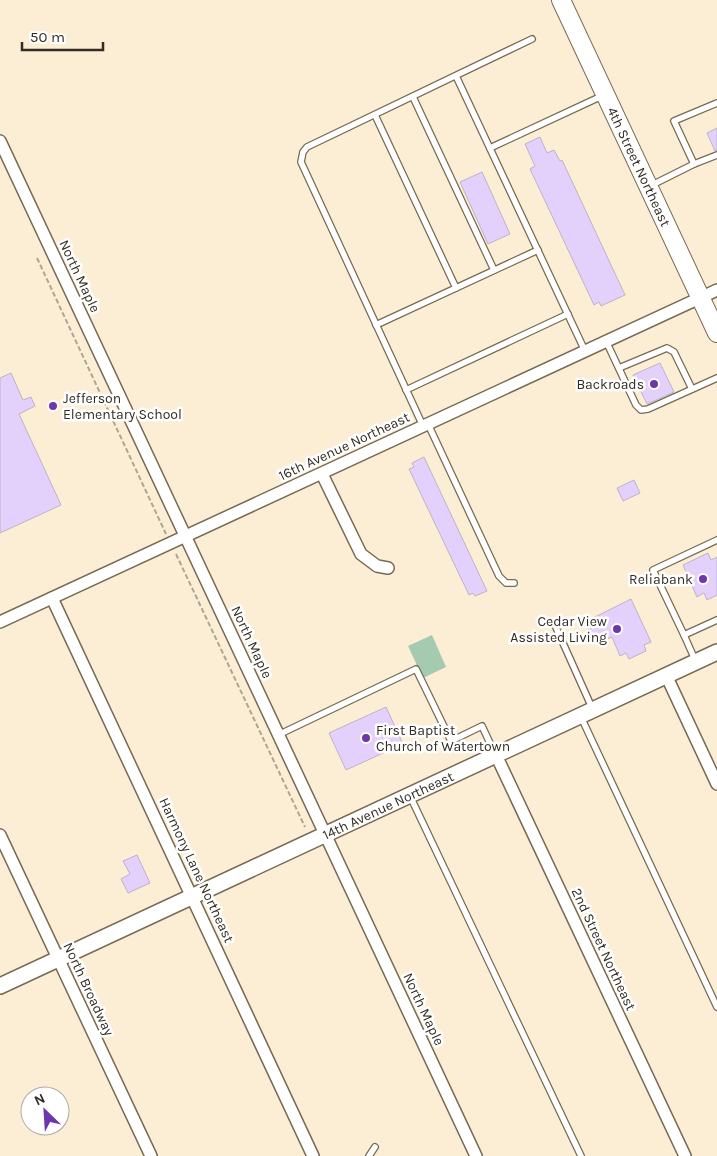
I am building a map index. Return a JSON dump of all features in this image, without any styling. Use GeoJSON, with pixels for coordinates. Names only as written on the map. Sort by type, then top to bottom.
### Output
{"type":"FeatureCollection","features":[{"type":"Feature","properties":{"kind":"main road","name":"4th Street Northeast"},"geometry":{"type":"LineString","coordinates":[[561,0],[717,333]]}},
{"type":"Feature","properties":{"kind":"main road","name":"14th Avenue Northeast"},"geometry":{"type":"LineString","coordinates":[[0,986],[717,652]]}},
{"type":"Feature","properties":{"kind":"street","name":"North Maple"},"geometry":{"type":"LineString","coordinates":[[0,142],[476,1156]]}},
{"type":"Feature","properties":{"kind":"street","name":"16th Avenue Northeast"},"geometry":{"type":"LineString","coordinates":[[0,622],[717,290]]}},
{"type":"Feature","properties":{"kind":"street"},"geometry":{"type":"LineString","coordinates":[[322,474],[361,554],[377,566],[388,568]]}},
{"type":"Feature","properties":{"kind":"street","name":"Harmony Lane Northeast"},"geometry":{"type":"LineString","coordinates":[[52,598],[312,1156]]}},
{"type":"Feature","properties":{"kind":"street"},"geometry":{"type":"LineString","coordinates":[[666,675],[717,784]]}},
{"type":"Feature","properties":{"kind":"street","name":"2nd Street Northeast"},"geometry":{"type":"LineString","coordinates":[[496,756],[685,1156]]}},
{"type":"Feature","properties":{"kind":"street","name":"North Broadway"},"geometry":{"type":"LineString","coordinates":[[0,835],[150,1156]]}},
{"type":"Feature","properties":{"kind":"lane"},"geometry":{"type":"LineString","coordinates":[[514,582],[506,583],[499,576],[406,390],[301,162],[301,157],[307,148],[532,39]]}},
{"type":"Feature","properties":{"kind":"lane"},"geometry":{"type":"LineString","coordinates":[[456,76],[585,351]]}},
{"type":"Feature","properties":{"kind":"lane"},"geometry":{"type":"LineString","coordinates":[[490,148],[606,94]]}},
{"type":"Feature","properties":{"kind":"lane"},"geometry":{"type":"LineString","coordinates":[[413,97],[494,270]]}},
{"type":"Feature","properties":{"kind":"lane"},"geometry":{"type":"LineString","coordinates":[[694,164],[674,121],[717,102]]}},
{"type":"Feature","properties":{"kind":"lane"},"geometry":{"type":"LineString","coordinates":[[375,115],[456,288]]}},
{"type":"Feature","properties":{"kind":"lane"},"geometry":{"type":"LineString","coordinates":[[648,186],[717,155]]}},
{"type":"Feature","properties":{"kind":"lane"},"geometry":{"type":"LineString","coordinates":[[376,325],[538,250]]}},
{"type":"Feature","properties":{"kind":"lane"},"geometry":{"type":"LineString","coordinates":[[406,390],[568,314]]}},
{"type":"Feature","properties":{"kind":"lane"},"geometry":{"type":"LineString","coordinates":[[606,341],[636,405],[641,410],[648,409],[717,378]]}},
{"type":"Feature","properties":{"kind":"lane"},"geometry":{"type":"LineString","coordinates":[[619,368],[667,348],[674,352],[692,389]]}},
{"type":"Feature","properties":{"kind":"lane"},"geometry":{"type":"LineString","coordinates":[[696,662],[653,570],[717,540]]}},
{"type":"Feature","properties":{"kind":"lane"},"geometry":{"type":"LineString","coordinates":[[684,636],[717,620]]}},
{"type":"Feature","properties":{"kind":"lane"},"geometry":{"type":"LineString","coordinates":[[554,622],[587,713],[717,1007]]}},
{"type":"Feature","properties":{"kind":"lane"},"geometry":{"type":"LineString","coordinates":[[278,735],[416,669],[451,741],[482,726],[496,756]]}},
{"type":"Feature","properties":{"kind":"lane"},"geometry":{"type":"LineString","coordinates":[[410,795],[581,1156]]}},
{"type":"Feature","properties":{"kind":"lane"},"geometry":{"type":"LineString","coordinates":[[369,1156],[375,1147]]}},
{"type":"Feature","properties":{"kind":"path"},"geometry":{"type":"LineString","coordinates":[[37,258],[305,827]]}},
{"type":"Feature","properties":{"kind":"green space"},"geometry":{"type":"Polygon","coordinates":[[[432,635],[446,667],[423,678],[408,646],[432,635]]]}},
{"type":"Feature","properties":{"kind":"building"},"geometry":{"type":"Polygon","coordinates":[[[717,128],[717,150],[715,151],[707,133],[717,128]]]}},
{"type":"Feature","properties":{"kind":"building"},"geometry":{"type":"Polygon","coordinates":[[[540,137],[547,153],[554,150],[560,161],[562,160],[625,295],[601,306],[599,302],[594,305],[530,169],[535,166],[525,144],[540,137]]]}},
{"type":"Feature","properties":{"kind":"building"},"geometry":{"type":"Polygon","coordinates":[[[482,172],[510,234],[488,244],[460,182],[482,172]]]}},
{"type":"Feature","properties":{"kind":"building","name":"Backroads"},"geometry":{"type":"Polygon","coordinates":[[[660,363],[674,392],[647,404],[633,375],[660,363]]]}},
{"type":"Feature","properties":{"kind":"building"},"geometry":{"type":"Polygon","coordinates":[[[11,373],[23,400],[31,397],[35,406],[19,414],[61,505],[0,533],[0,378],[11,373]]]}},
{"type":"Feature","properties":{"kind":"building"},"geometry":{"type":"Polygon","coordinates":[[[424,457],[487,591],[475,596],[473,593],[469,595],[409,469],[414,467],[412,463],[424,457]]]}},
{"type":"Feature","properties":{"kind":"building"},"geometry":{"type":"Polygon","coordinates":[[[634,480],[640,493],[623,501],[617,488],[634,480]]]}},
{"type":"Feature","properties":{"kind":"building","name":"Reliabank"},"geometry":{"type":"Polygon","coordinates":[[[708,553],[711,560],[717,557],[717,595],[707,600],[704,593],[697,597],[683,565],[708,553]]]}},
{"type":"Feature","properties":{"kind":"building","name":"Cedar View Assisted Living"},"geometry":{"type":"Polygon","coordinates":[[[631,599],[651,642],[644,645],[646,651],[629,659],[626,653],[620,656],[612,637],[598,643],[595,638],[592,639],[585,622],[631,599]]]}},
{"type":"Feature","properties":{"kind":"building","name":"First Baptist Church of Watertown"},"geometry":{"type":"Polygon","coordinates":[[[386,707],[403,744],[346,770],[329,733],[386,707]]]}},
{"type":"Feature","properties":{"kind":"building"},"geometry":{"type":"Polygon","coordinates":[[[137,855],[150,883],[128,893],[121,879],[130,874],[123,861],[137,855]]]}},
{"type":"Feature","properties":{"kind":"place","name":"Backroads"},"geometry":{"type":"Point","coordinates":[654,384]}},
{"type":"Feature","properties":{"kind":"place","name":"Jefferson Elementary School"},"geometry":{"type":"Point","coordinates":[53,406]}},
{"type":"Feature","properties":{"kind":"place","name":"Reliabank"},"geometry":{"type":"Point","coordinates":[703,579]}},
{"type":"Feature","properties":{"kind":"place","name":"Cedar View Assisted Living"},"geometry":{"type":"Point","coordinates":[617,629]}},
{"type":"Feature","properties":{"kind":"place","name":"First Baptist Church of Watertown"},"geometry":{"type":"Point","coordinates":[366,738]}}]}
